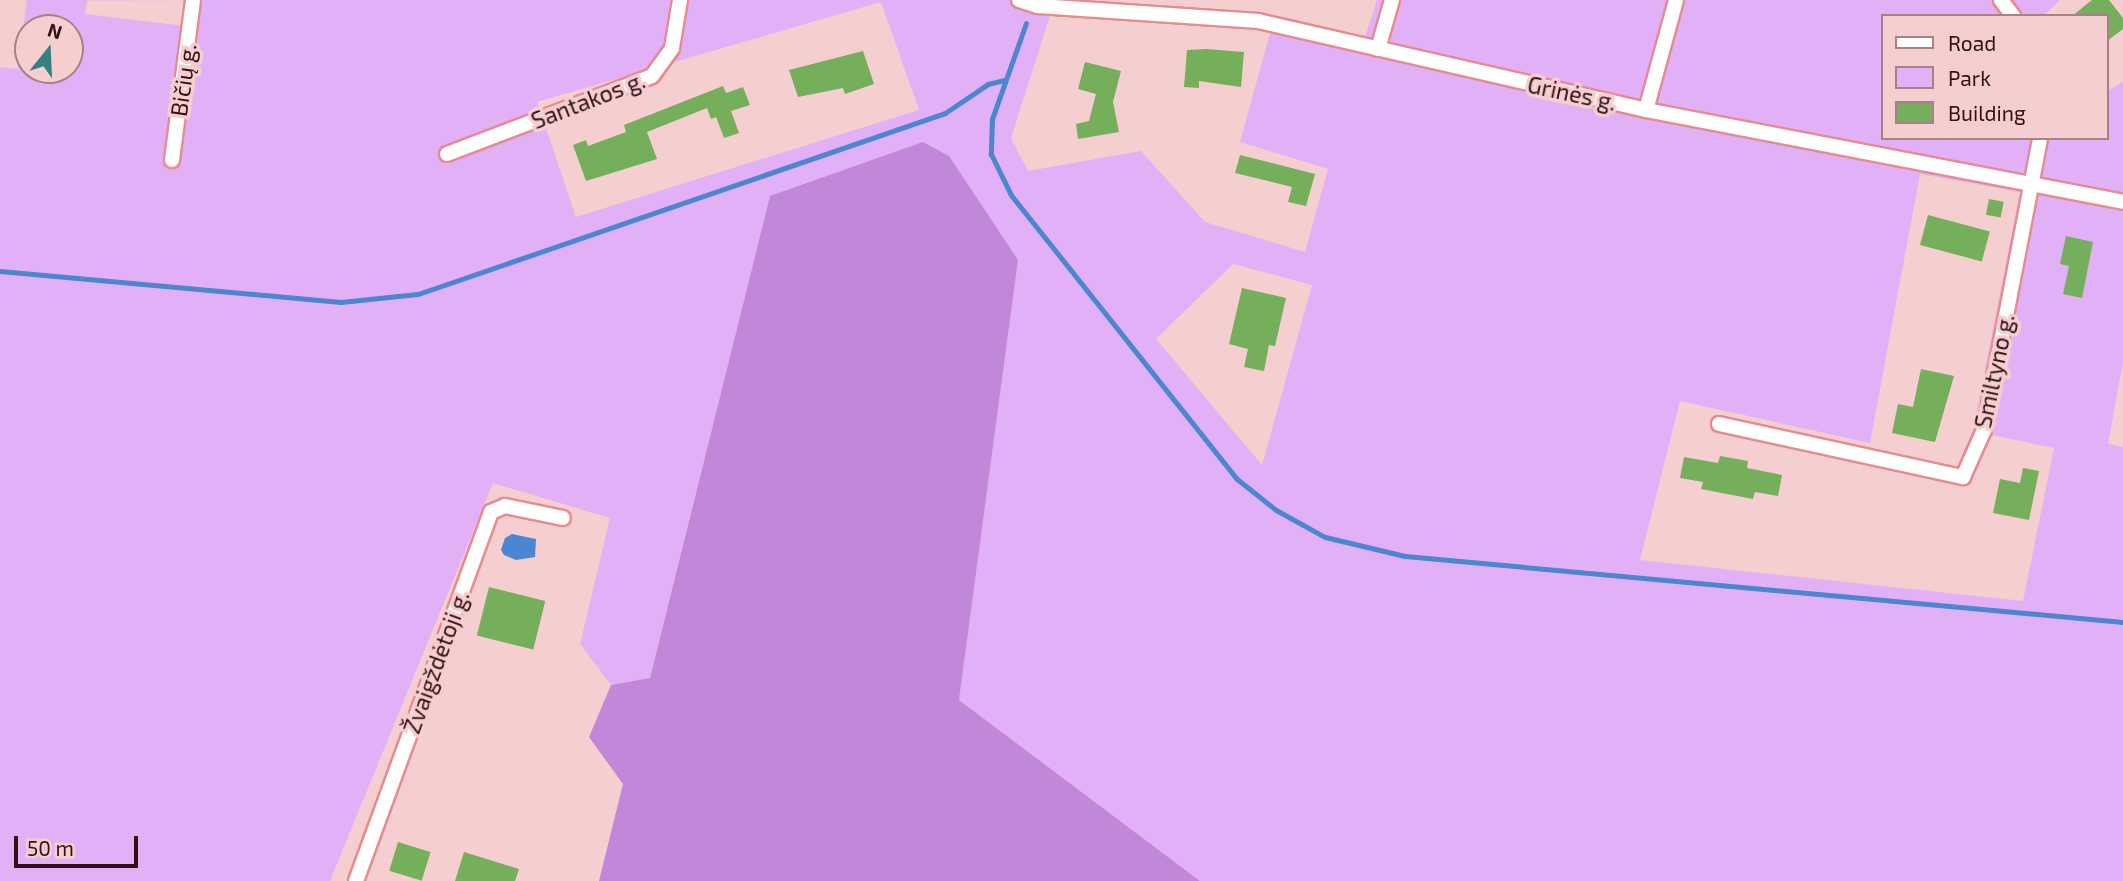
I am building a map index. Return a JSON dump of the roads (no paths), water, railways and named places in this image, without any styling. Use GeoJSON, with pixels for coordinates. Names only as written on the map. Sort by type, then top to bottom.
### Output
{"type":"FeatureCollection","features":[{"type":"Feature","properties":{"kind":"street","name":"Bičių g."},"geometry":{"type":"LineString","coordinates":[[172,160],[193,0]]}},
{"type":"Feature","properties":{"kind":"street","name":"Santakos g."},"geometry":{"type":"LineString","coordinates":[[447,154],[652,76],[671,48],[680,0]]}},
{"type":"Feature","properties":{"kind":"street","name":"Grinės g."},"geometry":{"type":"LineString","coordinates":[[1019,0],[1038,6],[1258,21],[1646,110],[2032,182],[2123,202]]}},
{"type":"Feature","properties":{"kind":"street"},"geometry":{"type":"LineString","coordinates":[[1378,49],[1392,0]]}},
{"type":"Feature","properties":{"kind":"street"},"geometry":{"type":"LineString","coordinates":[[1646,110],[1676,0]]}},
{"type":"Feature","properties":{"kind":"street"},"geometry":{"type":"LineString","coordinates":[[2032,182],[2040,140]]}},
{"type":"Feature","properties":{"kind":"street","name":"Smiltyno g."},"geometry":{"type":"LineString","coordinates":[[1719,424],[1963,477],[1984,430],[2032,182]]}},
{"type":"Feature","properties":{"kind":"street","name":"Žvaigždėtoji g."},"geometry":{"type":"LineString","coordinates":[[356,881],[491,512],[505,506],[563,519]]}},
{"type":"Feature","properties":{"kind":"water"},"geometry":{"type":"Polygon","coordinates":[[[512,534],[536,539],[535,557],[516,560],[504,555],[501,550],[505,538],[512,534]]]}},
{"type":"Feature","properties":{"kind":"waterway"},"geometry":{"type":"LineString","coordinates":[[1026,23],[992,119],[991,154],[1011,195],[1237,479],[1276,510],[1325,537],[1405,556],[2123,622]]}},
{"type":"Feature","properties":{"kind":"waterway"},"geometry":{"type":"LineString","coordinates":[[0,271],[341,302],[418,294],[945,113],[988,84],[1004,80]]}}]}
